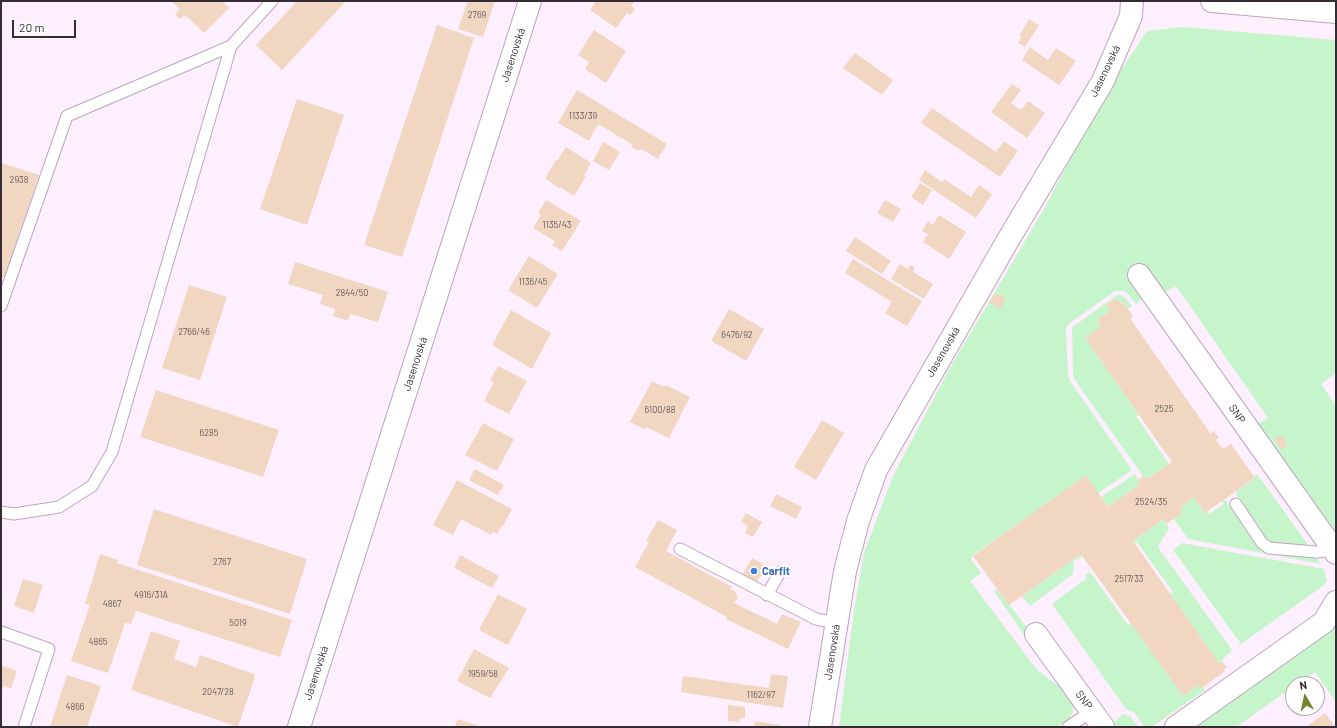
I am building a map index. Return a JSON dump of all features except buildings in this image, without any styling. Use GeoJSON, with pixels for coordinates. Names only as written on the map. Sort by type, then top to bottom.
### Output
{"type":"FeatureCollection","features":[{"type":"Feature","properties":{"kind":"street","name":"Jasenovská"},"geometry":{"type":"LineString","coordinates":[[299,727],[530,1]]}},
{"type":"Feature","properties":{"kind":"street","name":"Jasenovská"},"geometry":{"type":"LineString","coordinates":[[820,727],[845,571],[856,528],[876,470],[1008,240],[1103,81],[1131,16],[1132,1]]}},
{"type":"Feature","properties":{"kind":"street"},"geometry":{"type":"LineString","coordinates":[[1212,1],[1336,12]]}},
{"type":"Feature","properties":{"kind":"street","name":"SNP"},"geometry":{"type":"LineString","coordinates":[[1139,275],[1335,551]]}},
{"type":"Feature","properties":{"kind":"street"},"geometry":{"type":"LineString","coordinates":[[1176,727],[1324,622],[1336,602]]}},
{"type":"Feature","properties":{"kind":"street","name":"SNP"},"geometry":{"type":"LineString","coordinates":[[1036,634],[1098,719]]}},
{"type":"Feature","properties":{"kind":"lane"},"geometry":{"type":"LineString","coordinates":[[1,306],[67,116],[231,46],[272,1]]}},
{"type":"Feature","properties":{"kind":"lane"},"geometry":{"type":"LineString","coordinates":[[1,512],[14,514],[59,507],[92,486],[112,452],[231,46]]}},
{"type":"Feature","properties":{"kind":"lane"},"geometry":{"type":"LineString","coordinates":[[1236,504],[1262,543],[1269,548],[1316,552],[1335,551]]}},
{"type":"Feature","properties":{"kind":"lane"},"geometry":{"type":"LineString","coordinates":[[680,549],[816,619],[837,622]]}},
{"type":"Feature","properties":{"kind":"lane"},"geometry":{"type":"LineString","coordinates":[[767,595],[780,572]]}},
{"type":"Feature","properties":{"kind":"lane"},"geometry":{"type":"LineString","coordinates":[[1,632],[49,649],[24,727]]}},
{"type":"Feature","properties":{"kind":"lane"},"geometry":{"type":"LineString","coordinates":[[1068,727],[1098,719]]}},
{"type":"Feature","properties":{"kind":"green space"},"geometry":{"type":"Polygon","coordinates":[[[1182,27],[1336,40],[1336,373],[1321,384],[1336,406],[1336,537],[1256,425],[1268,418],[1176,286],[1164,293],[1138,265],[1126,274],[1143,299],[1136,304],[1124,291],[1115,291],[1071,322],[1066,331],[1068,376],[1132,470],[1098,493],[1086,476],[973,555],[971,559],[981,573],[970,581],[1037,670],[1064,690],[1074,706],[1073,712],[1069,719],[1057,727],[839,727],[854,610],[864,553],[893,476],[947,373],[1044,209],[1101,100],[1147,31],[1182,27]]]}},
{"type":"Feature","properties":{"kind":"green space"},"geometry":{"type":"Polygon","coordinates":[[[1117,295],[1124,297],[1132,306],[1128,309],[1123,302],[1120,304],[1115,298],[1106,305],[1110,311],[1097,320],[1101,326],[1085,338],[1139,415],[1136,416],[1169,464],[1147,479],[1143,476],[1073,376],[1072,328],[1117,295]]]}},
{"type":"Feature","properties":{"kind":"green space"},"geometry":{"type":"Polygon","coordinates":[[[1135,474],[1140,484],[1108,507],[1101,497],[1135,474]]]}},
{"type":"Feature","properties":{"kind":"green space"},"geometry":{"type":"Polygon","coordinates":[[[1257,474],[1309,546],[1274,544],[1265,541],[1266,540],[1235,493],[1255,478],[1254,476],[1257,474]]]}},
{"type":"Feature","properties":{"kind":"green space"},"geometry":{"type":"Polygon","coordinates":[[[1194,497],[1205,513],[1207,512],[1209,514],[1224,504],[1222,501],[1225,499],[1257,546],[1316,557],[1321,564],[1188,539],[1174,519],[1183,512],[1180,508],[1194,497]]]}},
{"type":"Feature","properties":{"kind":"green space"},"geometry":{"type":"Polygon","coordinates":[[[1163,519],[1169,528],[1158,547],[1232,650],[1219,663],[1170,594],[1173,592],[1137,542],[1135,544],[1133,541],[1163,519]]]}},
{"type":"Feature","properties":{"kind":"green space"},"geometry":{"type":"Polygon","coordinates":[[[1182,543],[1324,569],[1327,581],[1323,586],[1241,644],[1173,550],[1182,543]]]}},
{"type":"Feature","properties":{"kind":"green space"},"geometry":{"type":"Polygon","coordinates":[[[1081,554],[1083,556],[1074,561],[1073,574],[1030,606],[1022,596],[1081,554]]]}},
{"type":"Feature","properties":{"kind":"green space"},"geometry":{"type":"Polygon","coordinates":[[[1090,572],[1128,625],[1131,623],[1183,696],[1198,685],[1203,687],[1205,690],[1152,727],[1145,727],[1134,712],[1126,709],[1052,604],[1087,578],[1085,575],[1090,572]]]}},
{"type":"Feature","properties":{"kind":"green space"},"geometry":{"type":"Polygon","coordinates":[[[997,589],[1029,630],[1035,651],[994,591],[997,589]]]}},
{"type":"Feature","properties":{"kind":"green space"},"geometry":{"type":"Polygon","coordinates":[[[1336,626],[1336,702],[1325,686],[1325,676],[1318,676],[1315,672],[1309,676],[1285,676],[1285,693],[1236,727],[1192,727],[1336,626]]]}},
{"type":"Feature","properties":{"kind":"green space"},"geometry":{"type":"Polygon","coordinates":[[[1123,714],[1130,716],[1138,727],[1115,727],[1113,724],[1114,722],[1123,714]]]}},
{"type":"Feature","properties":{"kind":"place","name":"Carfit"},"geometry":{"type":"Point","coordinates":[754,571]}}]}
